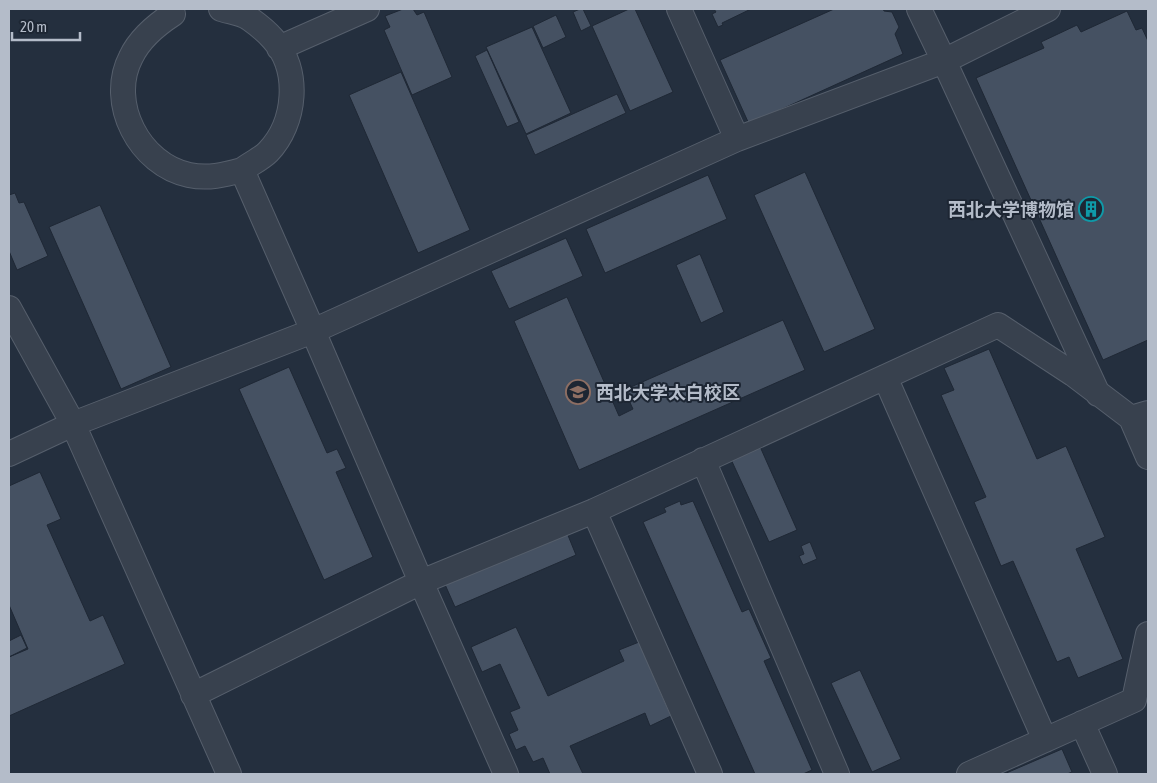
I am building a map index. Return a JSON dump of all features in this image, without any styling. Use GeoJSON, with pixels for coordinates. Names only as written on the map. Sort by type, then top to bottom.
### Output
{"type":"FeatureCollection","features":[{"type":"Feature","properties":{"kind":"street"},"geometry":{"type":"LineString","coordinates":[[179,11],[152,28],[130,57],[124,79],[124,101],[130,125],[142,145],[158,161],[188,175],[205,177],[224,176],[242,170],[266,154],[277,140],[290,113],[292,86],[286,61],[274,39],[248,17],[221,9]]}},
{"type":"Feature","properties":{"kind":"street"},"geometry":{"type":"LineString","coordinates":[[279,48],[367,9]]}},
{"type":"Feature","properties":{"kind":"street"},"geometry":{"type":"LineString","coordinates":[[679,9],[737,139]]}},
{"type":"Feature","properties":{"kind":"street"},"geometry":{"type":"LineString","coordinates":[[919,9],[1098,394]]}},
{"type":"Feature","properties":{"kind":"street"},"geometry":{"type":"LineString","coordinates":[[9,454],[73,424],[313,331],[737,139],[944,61],[1048,9]]}},
{"type":"Feature","properties":{"kind":"street"},"geometry":{"type":"LineString","coordinates":[[242,170],[506,774]]}},
{"type":"Feature","properties":{"kind":"street"},"geometry":{"type":"LineString","coordinates":[[9,308],[73,424],[229,774]]}},
{"type":"Feature","properties":{"kind":"street"},"geometry":{"type":"LineString","coordinates":[[193,695],[421,582],[594,511],[998,325],[1073,374],[1098,394],[1140,415],[1148,457]]}},
{"type":"Feature","properties":{"kind":"street"},"geometry":{"type":"LineString","coordinates":[[884,377],[1045,740]]}},
{"type":"Feature","properties":{"kind":"street"},"geometry":{"type":"LineString","coordinates":[[704,460],[837,774]]}},
{"type":"Feature","properties":{"kind":"street"},"geometry":{"type":"LineString","coordinates":[[594,511],[710,774]]}},
{"type":"Feature","properties":{"kind":"street"},"geometry":{"type":"LineString","coordinates":[[969,774],[1134,700],[1148,634]]}},
{"type":"Feature","properties":{"kind":"street"},"geometry":{"type":"LineString","coordinates":[[1082,723],[1106,774]]}},
{"type":"Feature","properties":{"kind":"building"},"geometry":{"type":"Polygon","coordinates":[[[403,9],[413,9],[417,15],[424,12],[452,77],[412,95],[384,30],[390,27],[385,16],[403,9]]]}},
{"type":"Feature","properties":{"kind":"building"},"geometry":{"type":"Polygon","coordinates":[[[583,9],[591,26],[581,31],[573,12],[583,9]]]}},
{"type":"Feature","properties":{"kind":"building"},"geometry":{"type":"Polygon","coordinates":[[[629,9],[635,9],[673,92],[630,111],[592,26],[629,9]]]}},
{"type":"Feature","properties":{"kind":"building"},"geometry":{"type":"Polygon","coordinates":[[[714,9],[751,9],[722,23],[723,25],[718,27],[712,14],[716,12],[714,9]]]}},
{"type":"Feature","properties":{"kind":"building"},"geometry":{"type":"Polygon","coordinates":[[[834,9],[883,9],[884,11],[892,12],[899,27],[895,34],[903,54],[749,124],[720,60],[834,9]]]}},
{"type":"Feature","properties":{"kind":"building","name":"西北大学博物馆"},"geometry":{"type":"Polygon","coordinates":[[[1127,11],[1136,30],[1142,28],[1148,41],[1148,340],[1103,360],[976,78],[1044,48],[1041,42],[1077,25],[1081,32],[1127,11]]]}},
{"type":"Feature","properties":{"kind":"building"},"geometry":{"type":"Polygon","coordinates":[[[556,15],[566,37],[543,48],[533,26],[556,15]]]}},
{"type":"Feature","properties":{"kind":"building"},"geometry":{"type":"Polygon","coordinates":[[[532,27],[571,113],[526,134],[486,47],[532,27]]]}},
{"type":"Feature","properties":{"kind":"building"},"geometry":{"type":"Polygon","coordinates":[[[487,50],[519,122],[507,127],[475,56],[487,50]]]}},
{"type":"Feature","properties":{"kind":"building"},"geometry":{"type":"Polygon","coordinates":[[[401,72],[470,230],[418,253],[349,95],[401,72]]]}},
{"type":"Feature","properties":{"kind":"building"},"geometry":{"type":"Polygon","coordinates":[[[617,94],[626,113],[535,155],[526,135],[617,94]]]}},
{"type":"Feature","properties":{"kind":"building"},"geometry":{"type":"Polygon","coordinates":[[[805,172],[875,329],[824,352],[754,195],[805,172]]]}},
{"type":"Feature","properties":{"kind":"building"},"geometry":{"type":"Polygon","coordinates":[[[708,175],[727,219],[605,273],[586,229],[708,175]]]}},
{"type":"Feature","properties":{"kind":"building"},"geometry":{"type":"Polygon","coordinates":[[[15,193],[19,203],[24,202],[48,256],[17,270],[9,251],[9,195],[15,193]]]}},
{"type":"Feature","properties":{"kind":"building"},"geometry":{"type":"Polygon","coordinates":[[[100,205],[171,367],[121,389],[49,227],[100,205]]]}},
{"type":"Feature","properties":{"kind":"building"},"geometry":{"type":"Polygon","coordinates":[[[566,238],[583,276],[509,309],[491,271],[566,238]]]}},
{"type":"Feature","properties":{"kind":"building"},"geometry":{"type":"Polygon","coordinates":[[[700,254],[724,312],[701,323],[676,265],[700,254]]]}},
{"type":"Feature","properties":{"kind":"building"},"geometry":{"type":"Polygon","coordinates":[[[567,297],[619,416],[633,409],[624,390],[783,320],[805,370],[579,470],[514,321],[567,297]]]}},
{"type":"Feature","properties":{"kind":"building"},"geometry":{"type":"Polygon","coordinates":[[[989,349],[1037,459],[1066,446],[1105,537],[1076,549],[1123,659],[1078,678],[1069,657],[1057,662],[1013,561],[1001,566],[974,502],[986,497],[941,395],[954,390],[944,368],[989,349]]]}},
{"type":"Feature","properties":{"kind":"building"},"geometry":{"type":"Polygon","coordinates":[[[289,367],[327,453],[337,449],[346,468],[336,472],[373,557],[324,580],[239,389],[289,367]]]}},
{"type":"Feature","properties":{"kind":"building"},"geometry":{"type":"Polygon","coordinates":[[[758,442],[797,530],[769,542],[729,455],[758,442]]]}},
{"type":"Feature","properties":{"kind":"building"},"geometry":{"type":"Polygon","coordinates":[[[40,472],[61,519],[47,525],[90,621],[103,615],[125,664],[9,716],[9,657],[28,649],[9,605],[9,486],[40,472]]]}},
{"type":"Feature","properties":{"kind":"building"},"geometry":{"type":"Polygon","coordinates":[[[680,501],[681,505],[693,501],[742,612],[749,609],[771,658],[764,661],[812,770],[803,774],[755,774],[643,522],[666,512],[664,508],[680,501]]]}},
{"type":"Feature","properties":{"kind":"building"},"geometry":{"type":"Polygon","coordinates":[[[565,528],[576,555],[455,607],[443,580],[565,528]]]}},
{"type":"Feature","properties":{"kind":"building"},"geometry":{"type":"Polygon","coordinates":[[[810,542],[817,559],[803,565],[799,556],[804,554],[801,546],[810,542]]]}},
{"type":"Feature","properties":{"kind":"building"},"geometry":{"type":"Polygon","coordinates":[[[516,627],[548,696],[624,661],[619,650],[639,642],[671,716],[650,726],[645,713],[570,746],[583,774],[550,774],[543,758],[533,762],[525,746],[516,750],[509,734],[518,730],[510,712],[520,708],[500,664],[482,672],[471,647],[516,627]]]}},
{"type":"Feature","properties":{"kind":"building"},"geometry":{"type":"Polygon","coordinates":[[[21,635],[27,648],[9,657],[9,641],[21,635]]]}},
{"type":"Feature","properties":{"kind":"building"},"geometry":{"type":"Polygon","coordinates":[[[860,670],[901,759],[872,772],[831,683],[860,670]]]}},
{"type":"Feature","properties":{"kind":"building"},"geometry":{"type":"Polygon","coordinates":[[[1062,749],[1072,772],[1067,774],[1004,774],[1062,749]]]}},
{"type":"Feature","properties":{"kind":"place","name":"西北大学博物馆"},"geometry":{"type":"Point","coordinates":[1091,209]}},
{"type":"Feature","properties":{"kind":"place","name":"西北大学太白校区"},"geometry":{"type":"Point","coordinates":[578,392]}}]}
